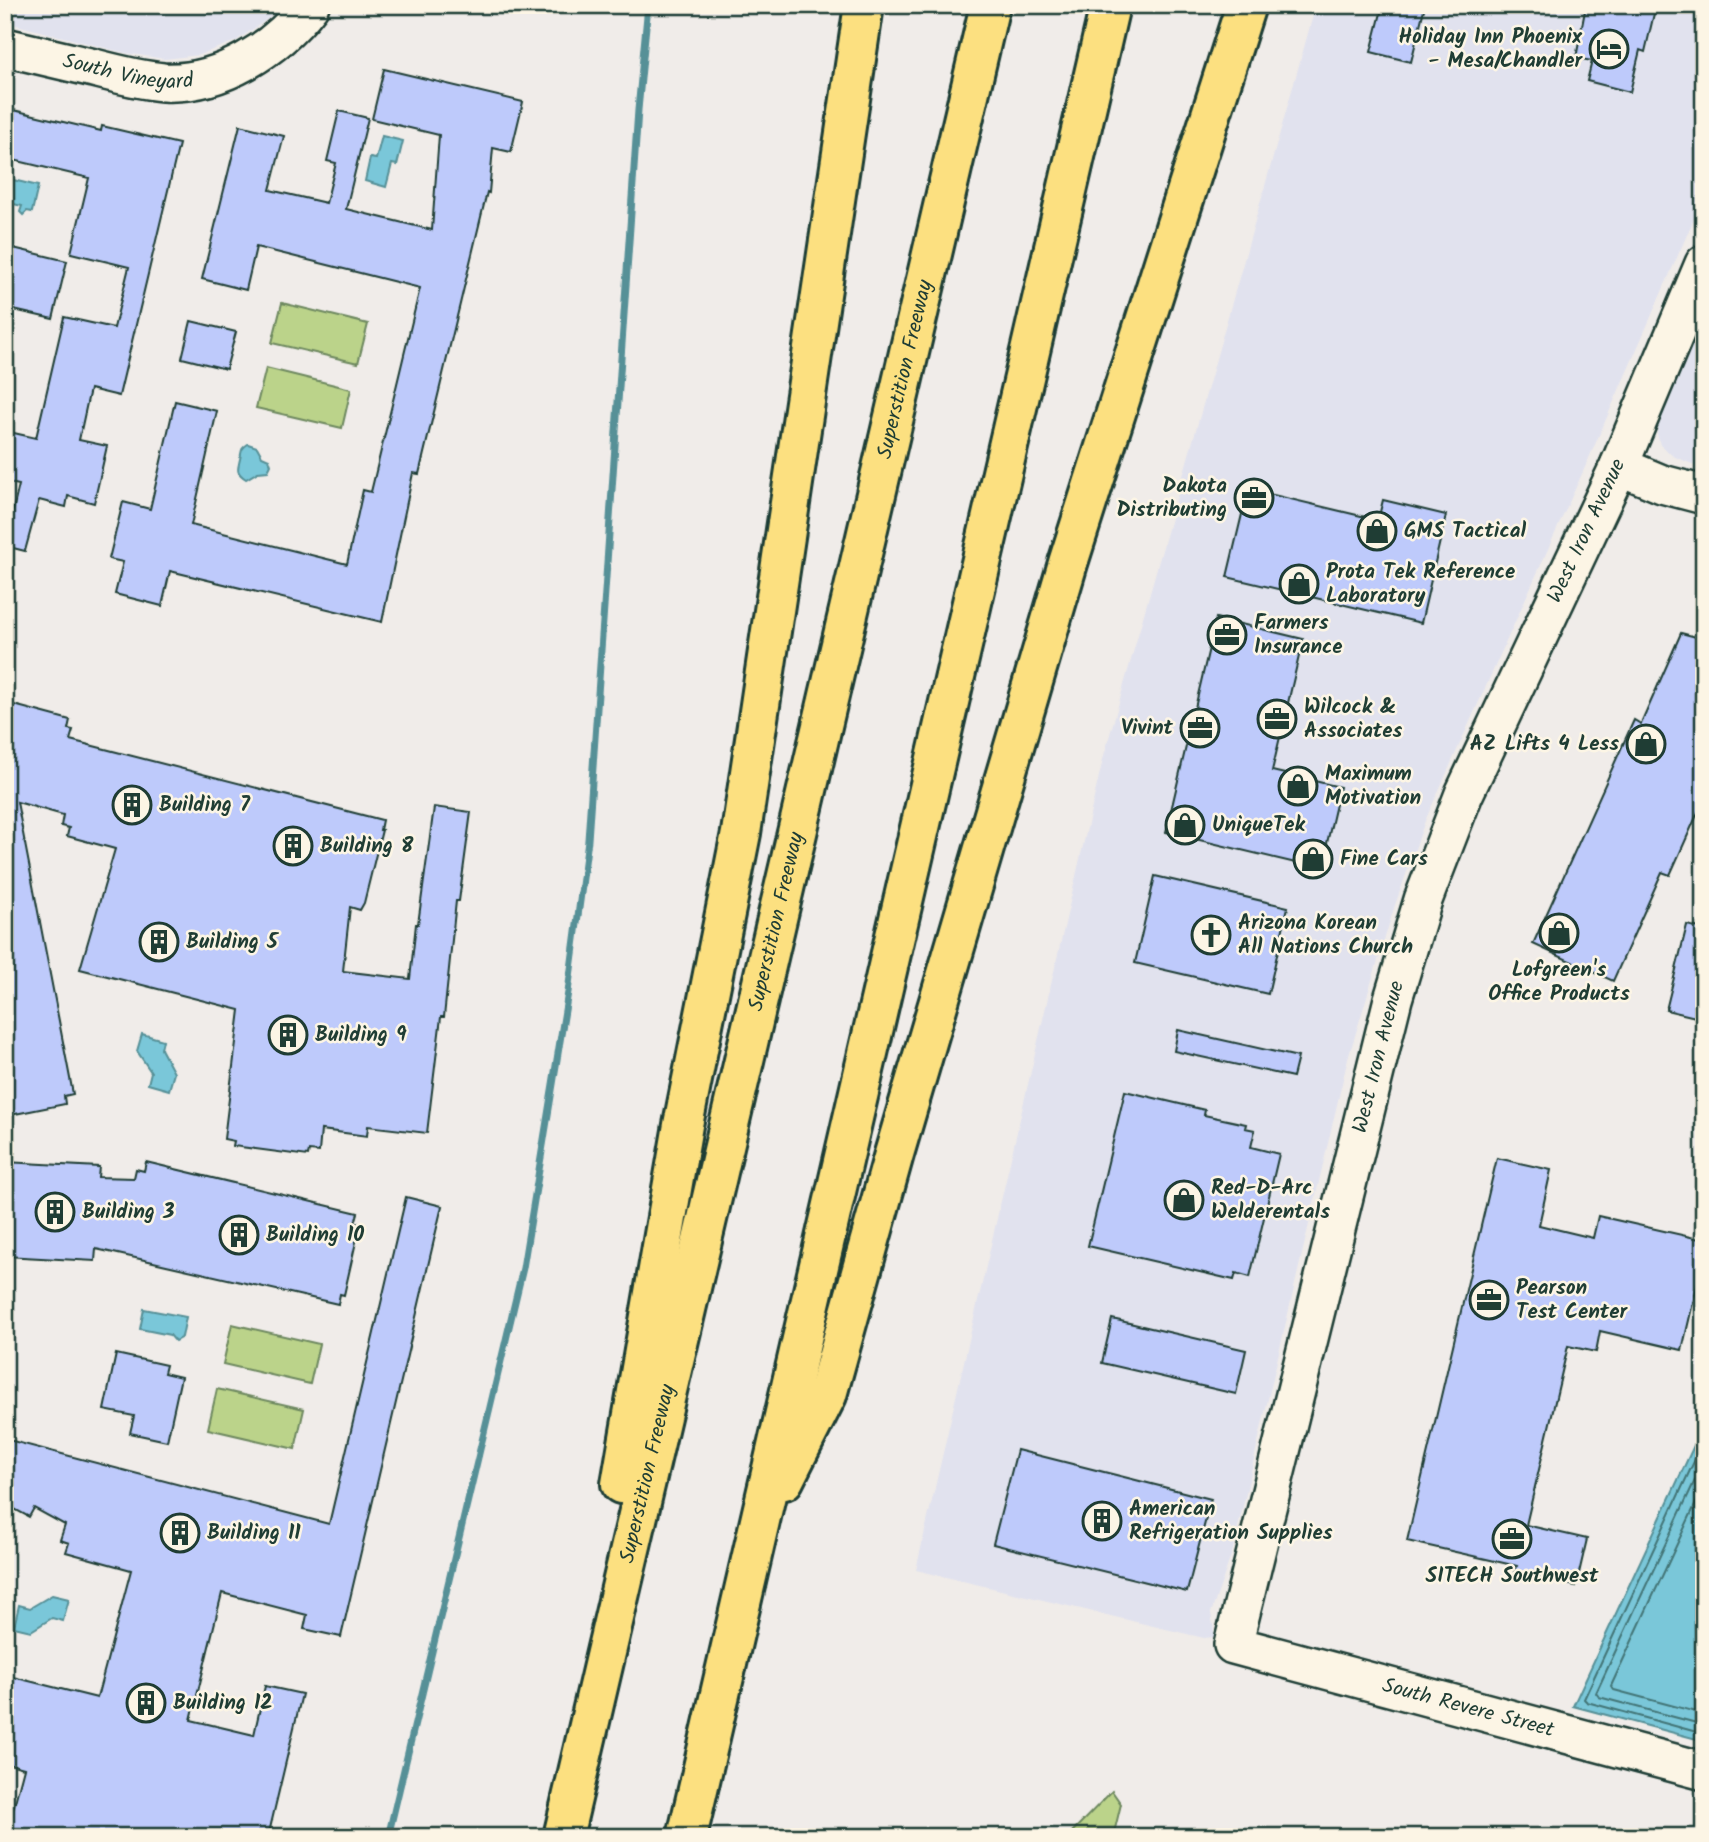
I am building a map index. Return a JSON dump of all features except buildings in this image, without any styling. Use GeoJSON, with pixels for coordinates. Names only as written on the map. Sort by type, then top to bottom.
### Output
{"type":"FeatureCollection","features":[{"type":"Feature","properties":{"kind":"highway"},"geometry":{"type":"LineString","coordinates":[[561,1837],[683,1125],[741,833],[864,5]]}},
{"type":"Feature","properties":{"kind":"highway","name":"Superstition Freeway"},"geometry":{"type":"LineString","coordinates":[[561,1837],[990,5]]}},
{"type":"Feature","properties":{"kind":"highway"},"geometry":{"type":"LineString","coordinates":[[687,1837],[1110,5]]}},
{"type":"Feature","properties":{"kind":"highway"},"geometry":{"type":"LineString","coordinates":[[755,1539],[827,1395],[894,1154],[1068,563],[1246,5]]}},
{"type":"Feature","properties":{"kind":"street","name":"South Vineyard"},"geometry":{"type":"LineString","coordinates":[[5,47],[141,79],[166,82],[194,79],[222,72],[248,60],[297,22],[310,5]]}},
{"type":"Feature","properties":{"kind":"street","name":"West Iron Avenue"},"geometry":{"type":"LineString","coordinates":[[1233,1645],[1393,999],[1423,900],[1464,794],[1619,466],[1704,264]]}},
{"type":"Feature","properties":{"kind":"street"},"geometry":{"type":"LineString","coordinates":[[1619,466],[1662,484],[1704,495]]}},
{"type":"Feature","properties":{"kind":"street","name":"South Revere Street"},"geometry":{"type":"LineString","coordinates":[[1233,1645],[1704,1772]]}},
{"type":"Feature","properties":{"kind":"shaded area"},"geometry":{"type":"Polygon","coordinates":[[[5,5],[279,5],[269,18],[236,41],[199,55],[165,59],[125,53],[5,22],[5,5]]]}},
{"type":"Feature","properties":{"kind":"shaded area"},"geometry":{"type":"Polygon","coordinates":[[[1316,5],[1704,5],[1704,196],[1425,821],[1394,908],[1347,1062],[1232,1553],[1211,1613],[1215,1637],[1204,1638],[916,1570],[1103,759],[1316,5]]]}},
{"type":"Feature","properties":{"kind":"shaded area"},"geometry":{"type":"Polygon","coordinates":[[[1704,317],[1704,469],[1673,456],[1660,445],[1657,433],[1659,416],[1704,317]]]}},
{"type":"Feature","properties":{"kind":"green space"},"geometry":{"type":"Polygon","coordinates":[[[282,303],[368,324],[358,363],[272,343],[282,303]]]}},
{"type":"Feature","properties":{"kind":"green space"},"geometry":{"type":"Polygon","coordinates":[[[266,368],[351,389],[342,428],[256,408],[266,368]]]}},
{"type":"Feature","properties":{"kind":"green space"},"geometry":{"type":"Polygon","coordinates":[[[232,1324],[319,1344],[310,1384],[223,1364],[232,1324]]]}},
{"type":"Feature","properties":{"kind":"green space"},"geometry":{"type":"Polygon","coordinates":[[[217,1389],[304,1409],[295,1449],[208,1429],[217,1389]]]}},
{"type":"Feature","properties":{"kind":"green space"},"geometry":{"type":"Polygon","coordinates":[[[1112,1791],[1121,1804],[1113,1837],[1067,1837],[1112,1791]]]}},
{"type":"Feature","properties":{"kind":"water"},"geometry":{"type":"Polygon","coordinates":[[[382,136],[403,141],[397,165],[392,164],[386,187],[365,181],[370,158],[376,159],[382,136]]]}},
{"type":"Feature","properties":{"kind":"water"},"geometry":{"type":"Polygon","coordinates":[[[5,178],[38,186],[32,212],[27,211],[23,215],[20,212],[22,206],[5,202],[5,178]]]}},
{"type":"Feature","properties":{"kind":"water"},"geometry":{"type":"Polygon","coordinates":[[[248,444],[257,447],[262,456],[269,459],[271,465],[268,471],[258,472],[246,479],[238,468],[242,450],[248,444]]]}},
{"type":"Feature","properties":{"kind":"water"},"geometry":{"type":"Polygon","coordinates":[[[142,1034],[163,1040],[161,1049],[174,1073],[169,1090],[148,1084],[151,1072],[137,1051],[142,1034]]]}},
{"type":"Feature","properties":{"kind":"water"},"geometry":{"type":"Polygon","coordinates":[[[144,1309],[186,1317],[182,1337],[175,1341],[170,1335],[140,1329],[144,1309]]]}},
{"type":"Feature","properties":{"kind":"water"},"geometry":{"type":"Polygon","coordinates":[[[1704,1424],[1704,1741],[1573,1706],[1704,1424]]]}},
{"type":"Feature","properties":{"kind":"water"},"geometry":{"type":"Polygon","coordinates":[[[52,1595],[69,1599],[63,1621],[52,1618],[31,1631],[14,1627],[19,1605],[30,1608],[52,1595]]]}},
{"type":"Feature","properties":{"kind":"waterway"},"geometry":{"type":"LineString","coordinates":[[388,1837],[523,1268],[568,992],[588,840],[638,110],[648,5]]}},
{"type":"Feature","properties":{"kind":"place","name":"Holiday Inn Phoenix - Mesa/Chandler"},"geometry":{"type":"Point","coordinates":[1609,49]}},
{"type":"Feature","properties":{"kind":"place","name":"Dakota Distributing"},"geometry":{"type":"Point","coordinates":[1254,498]}},
{"type":"Feature","properties":{"kind":"place","name":"GMS Tactical"},"geometry":{"type":"Point","coordinates":[1377,531]}},
{"type":"Feature","properties":{"kind":"place","name":"Prota Tek Reference Laboratory"},"geometry":{"type":"Point","coordinates":[1299,584]}},
{"type":"Feature","properties":{"kind":"place","name":"Farmers Insurance"},"geometry":{"type":"Point","coordinates":[1227,635]}},
{"type":"Feature","properties":{"kind":"place","name":"Wilcock & Associates"},"geometry":{"type":"Point","coordinates":[1277,719]}},
{"type":"Feature","properties":{"kind":"place","name":"Vivint"},"geometry":{"type":"Point","coordinates":[1200,728]}},
{"type":"Feature","properties":{"kind":"place","name":"AZ Lifts 4 Less"},"geometry":{"type":"Point","coordinates":[1646,744]}},
{"type":"Feature","properties":{"kind":"place","name":"Maximum Motivation"},"geometry":{"type":"Point","coordinates":[1298,786]}},
{"type":"Feature","properties":{"kind":"place","name":"Building 7"},"geometry":{"type":"Point","coordinates":[132,805]}},
{"type":"Feature","properties":{"kind":"place","name":"UniqueTek"},"geometry":{"type":"Point","coordinates":[1185,825]}},
{"type":"Feature","properties":{"kind":"place","name":"Building 8"},"geometry":{"type":"Point","coordinates":[293,846]}},
{"type":"Feature","properties":{"kind":"place","name":"Fine Cars"},"geometry":{"type":"Point","coordinates":[1313,859]}},
{"type":"Feature","properties":{"kind":"place","name":"Lofgreen's Office Products"},"geometry":{"type":"Point","coordinates":[1559,933]}},
{"type":"Feature","properties":{"kind":"place","name":"Arizona Korean All Nations Church"},"geometry":{"type":"Point","coordinates":[1211,935]}},
{"type":"Feature","properties":{"kind":"place","name":"Building 5"},"geometry":{"type":"Point","coordinates":[159,942]}},
{"type":"Feature","properties":{"kind":"place","name":"Building 9"},"geometry":{"type":"Point","coordinates":[288,1035]}},
{"type":"Feature","properties":{"kind":"place","name":"Red-D-Arc Welderentals"},"geometry":{"type":"Point","coordinates":[1184,1200]}},
{"type":"Feature","properties":{"kind":"place","name":"Building 3"},"geometry":{"type":"Point","coordinates":[55,1212]}},
{"type":"Feature","properties":{"kind":"place","name":"Building 10"},"geometry":{"type":"Point","coordinates":[239,1235]}},
{"type":"Feature","properties":{"kind":"place","name":"Pearson Test Center"},"geometry":{"type":"Point","coordinates":[1489,1300]}},
{"type":"Feature","properties":{"kind":"place","name":"American Refrigeration Supplies"},"geometry":{"type":"Point","coordinates":[1102,1521]}},
{"type":"Feature","properties":{"kind":"place","name":"Building 11"},"geometry":{"type":"Point","coordinates":[180,1533]}},
{"type":"Feature","properties":{"kind":"place","name":"SITECH Southwest"},"geometry":{"type":"Point","coordinates":[1512,1539]}},
{"type":"Feature","properties":{"kind":"place","name":"Building 12"},"geometry":{"type":"Point","coordinates":[146,1703]}}]}
